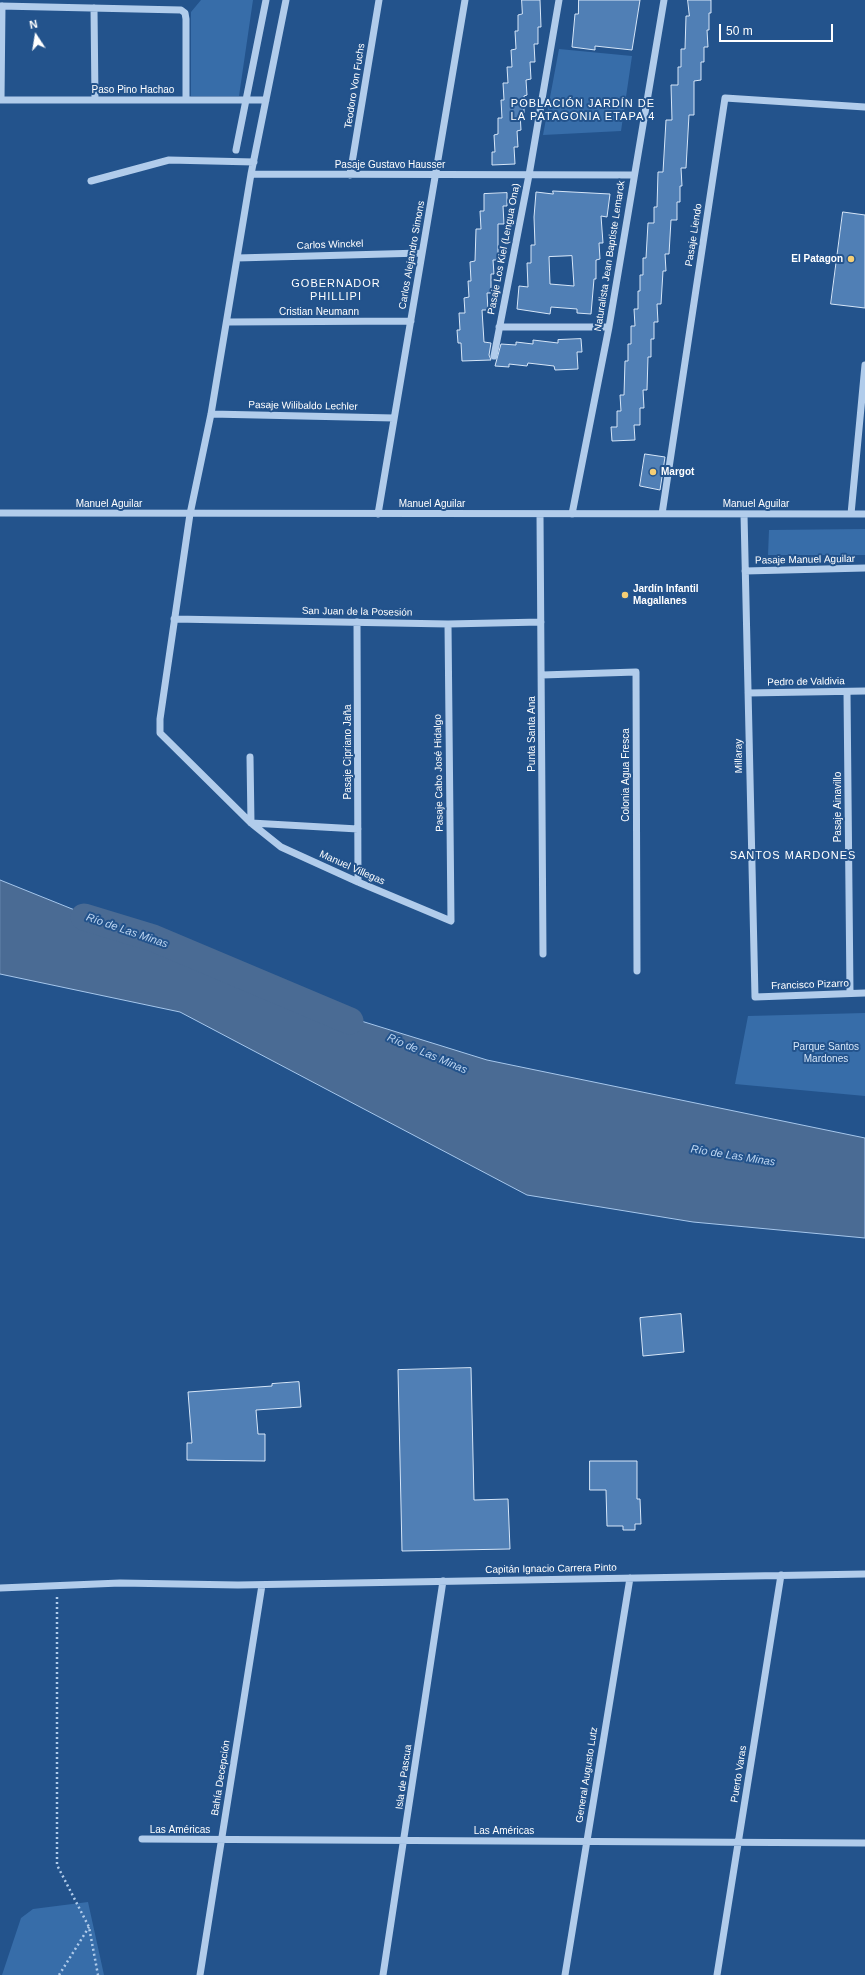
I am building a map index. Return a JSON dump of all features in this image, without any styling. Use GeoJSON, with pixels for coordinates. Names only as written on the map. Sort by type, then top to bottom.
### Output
{"type":"FeatureCollection","features":[{"type":"Feature","properties":{"kind":"street"},"geometry":{"type":"LineString","coordinates":[[236,150],[266,0]]}},
{"type":"Feature","properties":{"kind":"street"},"geometry":{"type":"LineString","coordinates":[[174,619],[190,514],[211,414],[251,174],[286,0]]}},
{"type":"Feature","properties":{"kind":"street","name":"Teodoro Von Fuchs"},"geometry":{"type":"LineString","coordinates":[[350,175],[379,0]]}},
{"type":"Feature","properties":{"kind":"street","name":"Carlos Alejandro Simons"},"geometry":{"type":"LineString","coordinates":[[378,514],[465,0]]}},
{"type":"Feature","properties":{"kind":"street","name":"Pasaje Los Kiel (Lengua Ona)"},"geometry":{"type":"LineString","coordinates":[[494,356],[529,175],[559,0]]}},
{"type":"Feature","properties":{"kind":"street","name":"Naturalista Jean Baptiste Lemarck"},"geometry":{"type":"LineString","coordinates":[[572,514],[609,327],[664,0]]}},
{"type":"Feature","properties":{"kind":"street"},"geometry":{"type":"LineString","coordinates":[[1,100],[1,6],[181,10],[186,16],[186,100]]}},
{"type":"Feature","properties":{"kind":"street"},"geometry":{"type":"LineString","coordinates":[[94,8],[94,100]]}},
{"type":"Feature","properties":{"kind":"street","name":"Pasaje Liendo"},"geometry":{"type":"LineString","coordinates":[[662,514],[725,98],[865,108]]}},
{"type":"Feature","properties":{"kind":"street","name":"Paso Pino Hachao"},"geometry":{"type":"LineString","coordinates":[[1,100],[266,100]]}},
{"type":"Feature","properties":{"kind":"street"},"geometry":{"type":"LineString","coordinates":[[91,181],[169,160],[254,162]]}},
{"type":"Feature","properties":{"kind":"street","name":"Pasaje Gustavo Hausser"},"geometry":{"type":"LineString","coordinates":[[251,174],[435,176],[634,175]]}},
{"type":"Feature","properties":{"kind":"street","name":"Carlos Winckel"},"geometry":{"type":"LineString","coordinates":[[237,258],[422,253]]}},
{"type":"Feature","properties":{"kind":"street","name":"Cristian Neumann"},"geometry":{"type":"LineString","coordinates":[[227,322],[411,322]]}},
{"type":"Feature","properties":{"kind":"street","name":"Pasaje Los Kiel (Lengua Ona)"},"geometry":{"type":"LineString","coordinates":[[499,327],[609,327]]}},
{"type":"Feature","properties":{"kind":"street"},"geometry":{"type":"LineString","coordinates":[[851,514],[865,365]]}},
{"type":"Feature","properties":{"kind":"street","name":"Pasaje Wilibaldo Lechler"},"geometry":{"type":"LineString","coordinates":[[211,414],[394,418]]}},
{"type":"Feature","properties":{"kind":"street","name":"Manuel Aguilar"},"geometry":{"type":"LineString","coordinates":[[0,513],[865,514]]}},
{"type":"Feature","properties":{"kind":"street","name":"Punta Santa Ana"},"geometry":{"type":"LineString","coordinates":[[540,514],[544,954]]}},
{"type":"Feature","properties":{"kind":"street","name":"Millaray"},"geometry":{"type":"LineString","coordinates":[[744,514],[755,997]]}},
{"type":"Feature","properties":{"kind":"street","name":"Pasaje Manuel Aguilar"},"geometry":{"type":"LineString","coordinates":[[745,571],[865,568]]}},
{"type":"Feature","properties":{"kind":"street","name":"San Juan de la Posesión"},"geometry":{"type":"LineString","coordinates":[[174,619],[448,624],[541,622]]}},
{"type":"Feature","properties":{"kind":"street","name":"Manuel Villegas"},"geometry":{"type":"LineString","coordinates":[[174,619],[160,719],[160,733],[251,823],[282,847],[358,882],[451,921]]}},
{"type":"Feature","properties":{"kind":"street","name":"Pasaje Cipriano Jaña"},"geometry":{"type":"LineString","coordinates":[[357,622],[358,882]]}},
{"type":"Feature","properties":{"kind":"street","name":"Pasaje Cabo José Hidalgo"},"geometry":{"type":"LineString","coordinates":[[448,624],[451,921]]}},
{"type":"Feature","properties":{"kind":"street","name":"Colonia Agua Fresca"},"geometry":{"type":"LineString","coordinates":[[542,675],[636,672],[637,971]]}},
{"type":"Feature","properties":{"kind":"street","name":"Pedro de Valdivia"},"geometry":{"type":"LineString","coordinates":[[748,693],[865,691]]}},
{"type":"Feature","properties":{"kind":"street","name":"Pasaje Ainavillo"},"geometry":{"type":"LineString","coordinates":[[848,692],[850,993]]}},
{"type":"Feature","properties":{"kind":"street"},"geometry":{"type":"LineString","coordinates":[[250,757],[251,823],[358,829]]}},
{"type":"Feature","properties":{"kind":"street","name":"Francisco Pizarro"},"geometry":{"type":"LineString","coordinates":[[755,997],[865,993]]}},
{"type":"Feature","properties":{"kind":"street","name":"Capitán Ignacio Carrera Pinto"},"geometry":{"type":"LineString","coordinates":[[0,1588],[120,1583],[262,1585],[865,1574]]}},
{"type":"Feature","properties":{"kind":"street","name":"Puerto Varas"},"geometry":{"type":"LineString","coordinates":[[717,1975],[782,1575]]}},
{"type":"Feature","properties":{"kind":"street","name":"General Augusto Lutz"},"geometry":{"type":"LineString","coordinates":[[565,1975],[630,1578]]}},
{"type":"Feature","properties":{"kind":"street","name":"Isla de Pascua"},"geometry":{"type":"LineString","coordinates":[[383,1975],[443,1582]]}},
{"type":"Feature","properties":{"kind":"street","name":"Bahía Decepción"},"geometry":{"type":"LineString","coordinates":[[200,1975],[262,1585]]}},
{"type":"Feature","properties":{"kind":"street","name":"Las Américas"},"geometry":{"type":"LineString","coordinates":[[142,1839],[865,1843]]}},
{"type":"Feature","properties":{"kind":"path"},"geometry":{"type":"LineString","coordinates":[[58,1586],[57,1865],[89,1927],[98,1975]]}},
{"type":"Feature","properties":{"kind":"path"},"geometry":{"type":"LineString","coordinates":[[60,1975],[89,1927]]}},
{"type":"Feature","properties":{"kind":"green space"},"geometry":{"type":"Polygon","coordinates":[[[201,0],[253,0],[239,96],[191,96],[191,12],[201,0]]]}},
{"type":"Feature","properties":{"kind":"green space"},"geometry":{"type":"Polygon","coordinates":[[[559,49],[632,56],[621,131],[543,135],[559,49]]]}},
{"type":"Feature","properties":{"kind":"green space"},"geometry":{"type":"Polygon","coordinates":[[[865,529],[865,555],[768,555],[769,530],[865,529]]]}},
{"type":"Feature","properties":{"kind":"green space","name":"Parque Santos Mardones"},"geometry":{"type":"Polygon","coordinates":[[[865,1013],[865,1096],[735,1084],[748,1016],[865,1013]]]}},
{"type":"Feature","properties":{"kind":"green space"},"geometry":{"type":"Polygon","coordinates":[[[88,1902],[104,1975],[2,1975],[21,1918],[33,1909],[88,1902]]]}},
{"type":"Feature","properties":{"kind":"water"},"geometry":{"type":"Polygon","coordinates":[[[0,880],[316,1007],[487,1060],[865,1138],[865,1238],[693,1222],[527,1195],[180,1012],[0,974],[0,880]]]}},
{"type":"Feature","properties":{"kind":"building"},"geometry":{"type":"Polygon","coordinates":[[[522,0],[540,0],[541,27],[538,27],[538,44],[534,44],[535,62],[530,62],[531,79],[526,80],[527,95],[524,96],[524,113],[520,113],[521,130],[517,131],[518,147],[514,147],[515,164],[492,165],[492,152],[495,152],[494,135],[498,134],[498,118],[502,118],[501,100],[504,100],[503,83],[508,83],[507,67],[512,67],[511,50],[516,49],[515,31],[518,31],[518,15],[522,14],[522,0]]]}},
{"type":"Feature","properties":{"kind":"building"},"geometry":{"type":"Polygon","coordinates":[[[579,0],[640,0],[632,50],[595,46],[595,50],[572,47],[575,14],[578,14],[579,0]]]}},
{"type":"Feature","properties":{"kind":"building"},"geometry":{"type":"Polygon","coordinates":[[[688,0],[711,0],[709,30],[707,30],[708,47],[704,47],[704,62],[701,62],[701,80],[694,81],[694,115],[689,115],[686,168],[681,168],[682,186],[680,186],[680,202],[677,202],[677,220],[671,220],[669,254],[665,254],[666,271],[663,271],[661,304],[657,304],[658,322],[654,322],[654,339],[651,339],[651,357],[648,357],[647,390],[643,390],[644,408],[640,408],[640,425],[634,425],[635,440],[612,441],[611,427],[617,427],[617,411],[621,411],[620,395],[624,395],[625,361],[628,361],[628,344],[631,344],[631,326],[635,326],[634,309],[638,309],[638,291],[640,291],[640,275],[643,275],[643,258],[646,258],[648,223],[654,223],[654,207],[657,207],[658,172],[663,172],[666,120],[672,120],[671,85],[678,85],[678,67],[681,67],[681,49],[685,49],[686,16],[689,16],[688,0]]]}},
{"type":"Feature","properties":{"kind":"building"},"geometry":{"type":"Polygon","coordinates":[[[553,191],[610,194],[607,217],[601,216],[603,243],[599,243],[600,259],[596,260],[596,279],[594,279],[591,314],[577,313],[577,309],[551,307],[550,314],[517,309],[519,286],[528,287],[527,263],[531,263],[531,245],[535,245],[534,217],[536,192],[553,194],[553,191]],[[572,256],[549,257],[550,284],[574,286],[572,256]]]}},
{"type":"Feature","properties":{"kind":"building"},"geometry":{"type":"Polygon","coordinates":[[[507,193],[507,206],[503,206],[504,224],[498,224],[498,260],[493,260],[494,274],[491,274],[491,293],[487,293],[488,310],[482,310],[484,342],[491,343],[489,355],[491,360],[462,361],[461,343],[458,343],[457,330],[460,330],[459,313],[465,313],[464,298],[469,297],[468,281],[471,281],[470,262],[475,261],[476,229],[481,229],[480,211],[484,211],[484,194],[507,193]]]}},
{"type":"Feature","properties":{"kind":"building","name":"El Patagon"},"geometry":{"type":"Polygon","coordinates":[[[843,212],[865,215],[865,308],[831,304],[843,212]]]}},
{"type":"Feature","properties":{"kind":"building"},"geometry":{"type":"Polygon","coordinates":[[[581,339],[582,352],[577,352],[578,369],[555,370],[554,366],[528,363],[527,366],[509,364],[509,367],[495,366],[501,344],[516,345],[516,342],[533,344],[533,340],[558,343],[558,340],[581,339]]]}},
{"type":"Feature","properties":{"kind":"building","name":"Margot"},"geometry":{"type":"Polygon","coordinates":[[[645,454],[665,457],[660,490],[640,486],[645,454]]]}},
{"type":"Feature","properties":{"kind":"building"},"geometry":{"type":"Polygon","coordinates":[[[681,1314],[684,1352],[643,1356],[640,1318],[681,1314]]]}},
{"type":"Feature","properties":{"kind":"building"},"geometry":{"type":"Polygon","coordinates":[[[471,1368],[474,1500],[508,1499],[510,1549],[402,1551],[398,1370],[471,1368]]]}},
{"type":"Feature","properties":{"kind":"building"},"geometry":{"type":"Polygon","coordinates":[[[299,1382],[301,1407],[256,1410],[258,1434],[265,1434],[265,1461],[187,1460],[187,1443],[192,1443],[188,1392],[272,1386],[272,1384],[299,1382]]]}},
{"type":"Feature","properties":{"kind":"building"},"geometry":{"type":"Polygon","coordinates":[[[590,1461],[637,1461],[637,1499],[640,1499],[641,1524],[635,1524],[635,1530],[623,1530],[623,1526],[607,1526],[606,1490],[590,1490],[590,1461]]]}},
{"type":"Feature","properties":{"kind":"waterway","name":"Río de Las Minas"},"geometry":{"type":"LineString","coordinates":[[84,917],[153,938],[350,1021]]}},
{"type":"Feature","properties":{"kind":"place","name":"El Patagon"},"geometry":{"type":"Point","coordinates":[851,259]}},
{"type":"Feature","properties":{"kind":"place","name":"Margot"},"geometry":{"type":"Point","coordinates":[653,472]}},
{"type":"Feature","properties":{"kind":"place","name":"Jardín Infantil Magallanes"},"geometry":{"type":"Point","coordinates":[625,595]}},
{"type":"Feature","properties":{"kind":"district","name":"POBLACIÓN JARDÍN DE LA PATAGONIA ETAPA 4"},"geometry":{"type":"Point","coordinates":[583,110]}},
{"type":"Feature","properties":{"kind":"district","name":"GOBERNADOR PHILLIPI"},"geometry":{"type":"Point","coordinates":[336,290]}},
{"type":"Feature","properties":{"kind":"district","name":"SANTOS MARDONES"},"geometry":{"type":"Point","coordinates":[793,856]}}]}
